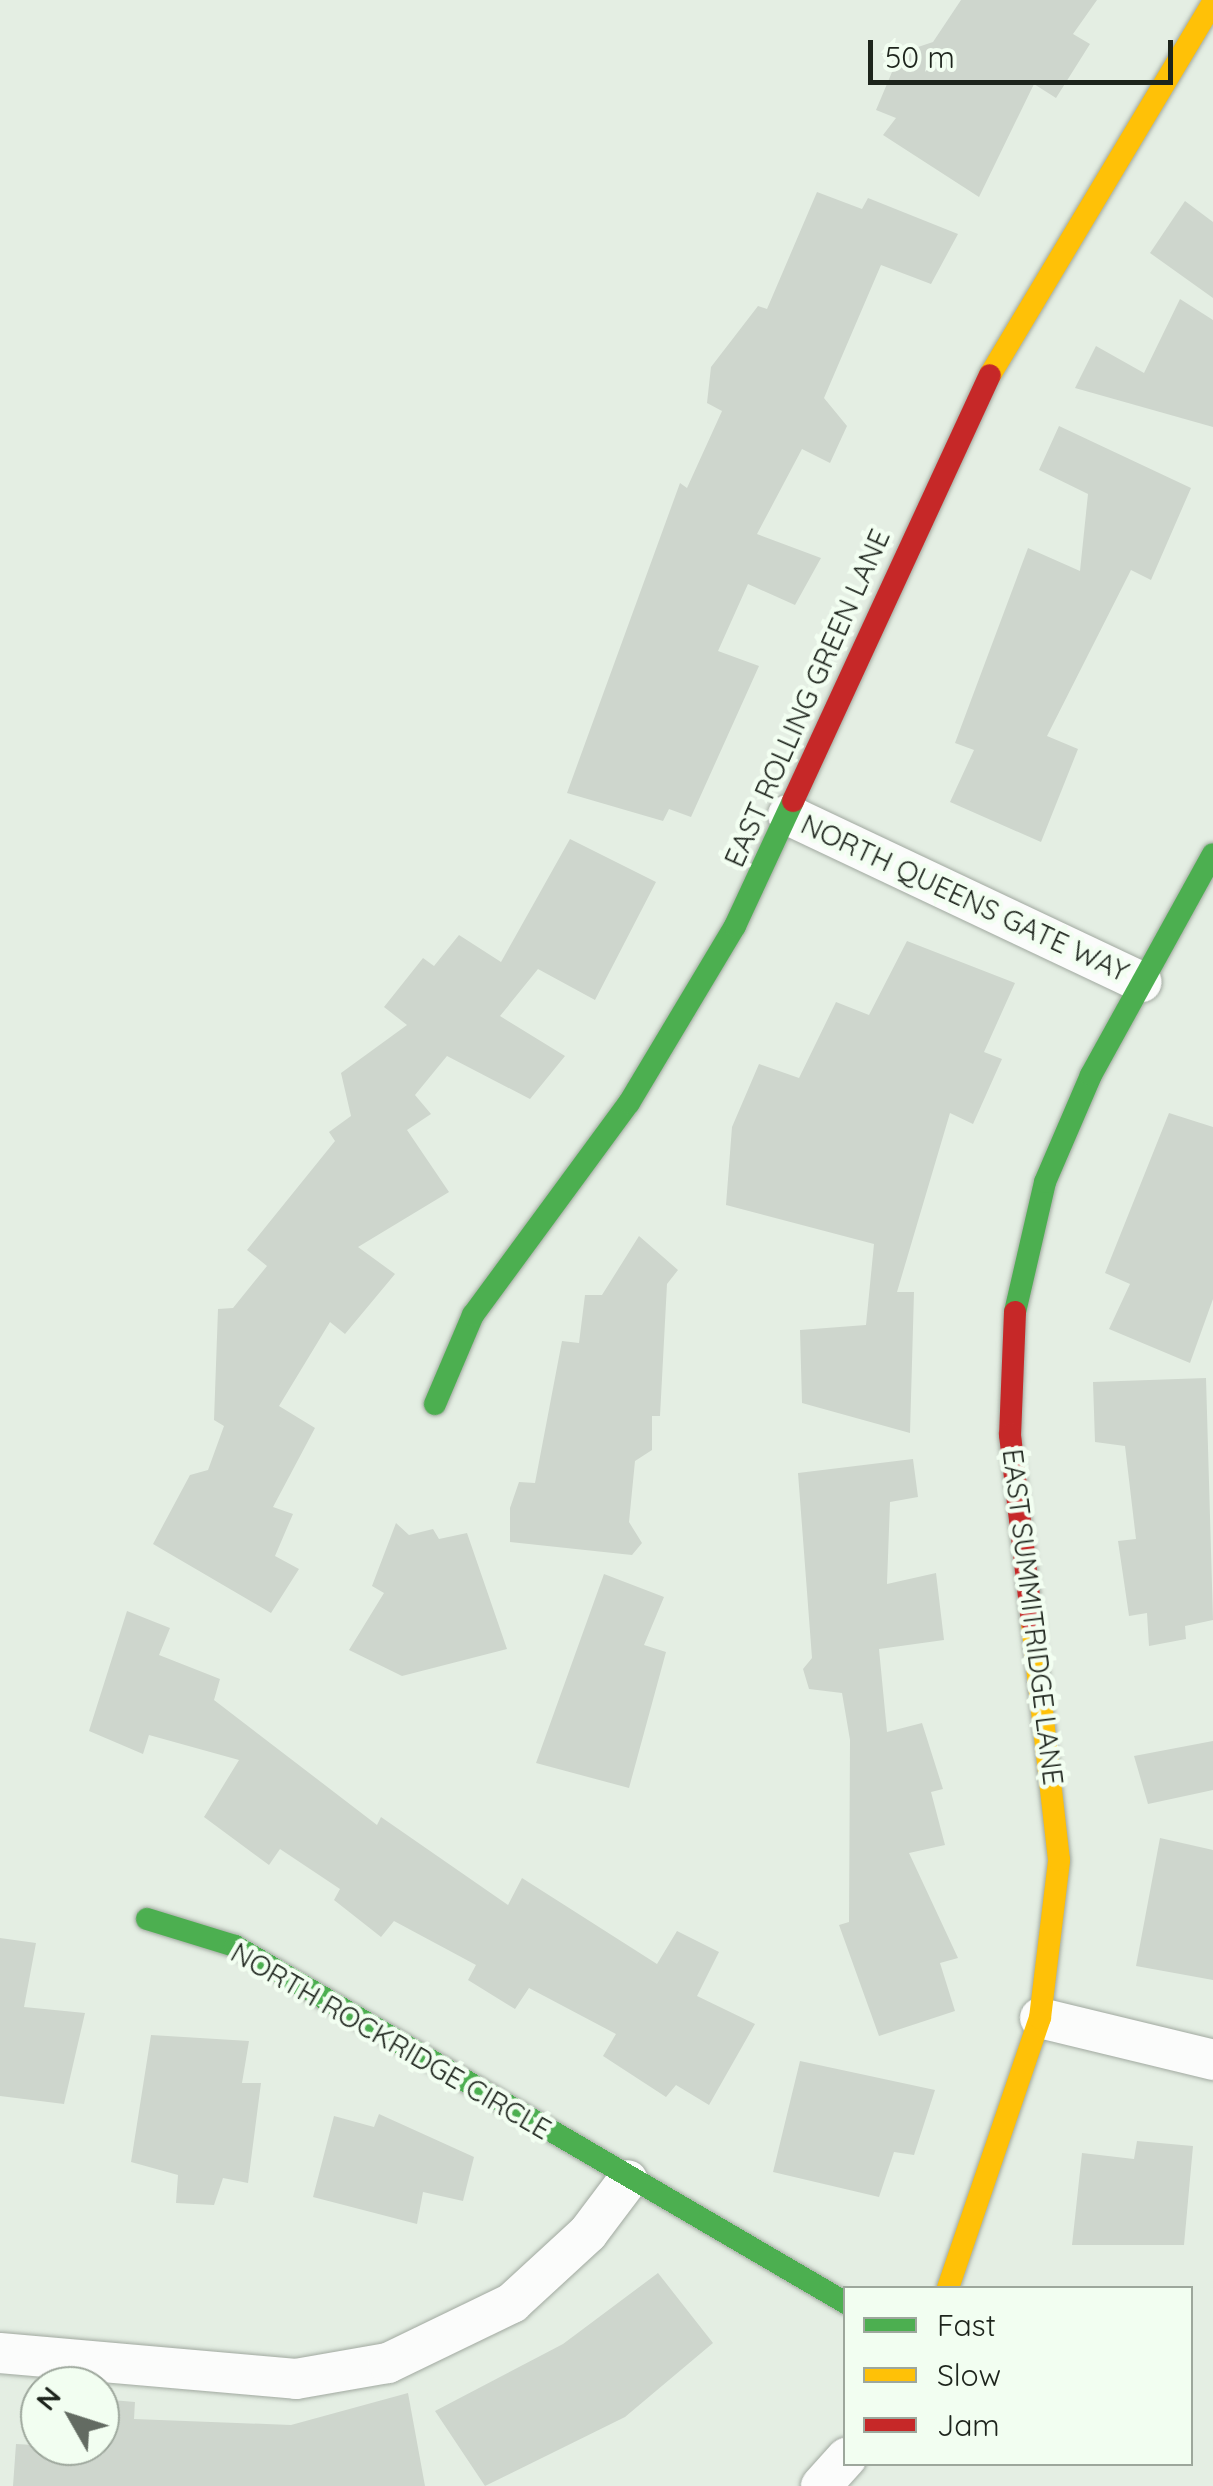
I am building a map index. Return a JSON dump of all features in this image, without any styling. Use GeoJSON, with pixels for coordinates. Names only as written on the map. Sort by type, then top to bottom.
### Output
{"type":"FeatureCollection","features":[{"type":"Feature","properties":{"kind":"street","name":"EAST ROLLING GREEN LANE"},"geometry":{"type":"LineString","coordinates":[[435,1404],[473,1315],[685,1014],[788,815],[1010,332],[1213,3]]}},
{"type":"Feature","properties":{"kind":"street","name":"NORTH QUEENS GATE WAY"},"geometry":{"type":"LineString","coordinates":[[788,815],[1142,982]]}},
{"type":"Feature","properties":{"kind":"street","name":"EAST SUMMITRIDGE LANE"},"geometry":{"type":"LineString","coordinates":[[949,2286],[1040,2018],[1059,1860],[1057,1789],[1014,1489],[1015,1303],[1046,1182],[1142,982],[1213,854]]}},
{"type":"Feature","properties":{"kind":"street","name":"NORTH ROCKRIDGE CIRCLE"},"geometry":{"type":"LineString","coordinates":[[147,1919],[236,1946],[628,2180],[843,2301]]}},
{"type":"Feature","properties":{"kind":"street"},"geometry":{"type":"LineString","coordinates":[[1040,2018],[1213,2060]]}},
{"type":"Feature","properties":{"kind":"street"},"geometry":{"type":"LineString","coordinates":[[0,2354],[296,2380],[388,2363],[512,2304],[588,2233],[628,2180]]}},
{"type":"Feature","properties":{"kind":"street"},"geometry":{"type":"LineString","coordinates":[[821,2486],[843,2461]]}},
{"type":"Feature","properties":{"kind":"building"},"geometry":{"type":"Polygon","coordinates":[[[961,0],[1097,0],[1073,34],[1090,44],[1056,98],[1034,84],[979,197],[883,135],[896,118],[876,110],[900,53],[933,42],[961,0]]]}},
{"type":"Feature","properties":{"kind":"building"},"geometry":{"type":"Polygon","coordinates":[[[817,192],[862,209],[868,198],[958,234],[931,284],[881,265],[824,398],[847,426],[830,463],[802,449],[757,534],[821,558],[795,605],[748,584],[718,651],[759,666],[691,817],[669,809],[663,821],[567,793],[680,483],[687,488],[722,411],[707,403],[711,367],[758,306],[767,309],[817,192]]]}},
{"type":"Feature","properties":{"kind":"building"},"geometry":{"type":"Polygon","coordinates":[[[1185,201],[1213,222],[1213,298],[1150,253],[1185,201]]]}},
{"type":"Feature","properties":{"kind":"building"},"geometry":{"type":"Polygon","coordinates":[[[1180,299],[1213,320],[1213,427],[1075,388],[1096,346],[1144,373],[1180,299]]]}},
{"type":"Feature","properties":{"kind":"building"},"geometry":{"type":"Polygon","coordinates":[[[1059,426],[1191,488],[1151,580],[1131,570],[1047,736],[1078,749],[1041,842],[950,802],[974,750],[955,743],[1028,548],[1080,571],[1088,494],[1039,470],[1059,426]]]}},
{"type":"Feature","properties":{"kind":"building"},"geometry":{"type":"Polygon","coordinates":[[[570,839],[656,882],[595,1000],[538,969],[500,1016],[565,1056],[530,1099],[447,1056],[415,1095],[431,1114],[407,1130],[449,1192],[358,1247],[395,1274],[345,1334],[330,1322],[279,1406],[315,1428],[273,1507],[293,1514],[275,1556],[299,1569],[271,1613],[153,1544],[190,1475],[208,1470],[224,1426],[214,1420],[218,1309],[233,1308],[267,1266],[247,1250],[335,1141],[329,1132],[351,1116],[341,1073],[407,1025],[384,1007],[423,958],[434,966],[459,935],[501,962],[570,839]]]}},
{"type":"Feature","properties":{"kind":"building"},"geometry":{"type":"Polygon","coordinates":[[[907,941],[1015,983],[984,1052],[1002,1059],[973,1124],[950,1113],[897,1292],[914,1292],[910,1433],[802,1403],[800,1330],[866,1325],[874,1244],[726,1205],[732,1127],[759,1064],[799,1078],[836,1002],[869,1015],[907,941]]]}},
{"type":"Feature","properties":{"kind":"building"},"geometry":{"type":"Polygon","coordinates":[[[1169,1113],[1213,1127],[1213,1299],[1190,1363],[1109,1329],[1130,1284],[1105,1273],[1169,1113]]]}},
{"type":"Feature","properties":{"kind":"building"},"geometry":{"type":"Polygon","coordinates":[[[639,1236],[678,1270],[667,1284],[660,1416],[652,1416],[652,1450],[635,1461],[629,1522],[642,1543],[632,1555],[510,1542],[510,1508],[519,1482],[535,1483],[562,1341],[579,1343],[585,1295],[602,1295],[639,1236]]]}},
{"type":"Feature","properties":{"kind":"building"},"geometry":{"type":"Polygon","coordinates":[[[1206,1378],[1213,1620],[1185,1626],[1186,1639],[1149,1646],[1147,1613],[1129,1616],[1118,1541],[1136,1539],[1125,1446],[1095,1442],[1093,1382],[1206,1378]]]}},
{"type":"Feature","properties":{"kind":"building"},"geometry":{"type":"Polygon","coordinates":[[[913,1459],[918,1497],[890,1502],[887,1584],[936,1573],[944,1640],[879,1649],[887,1732],[922,1723],[943,1789],[931,1792],[945,1845],[909,1853],[958,1958],[940,1963],[955,2011],[879,2036],[839,1925],[849,1922],[850,1740],[842,1693],[809,1689],[803,1669],[812,1658],[798,1473],[913,1459]]]}},
{"type":"Feature","properties":{"kind":"building"},"geometry":{"type":"Polygon","coordinates":[[[396,1523],[409,1535],[433,1529],[439,1539],[467,1533],[507,1649],[402,1676],[349,1650],[384,1593],[372,1586],[396,1523]]]}},
{"type":"Feature","properties":{"kind":"building"},"geometry":{"type":"Polygon","coordinates":[[[604,1574],[664,1597],[644,1645],[666,1652],[629,1788],[536,1763],[604,1574]]]}},
{"type":"Feature","properties":{"kind":"building"},"geometry":{"type":"Polygon","coordinates":[[[127,1611],[170,1628],[159,1655],[220,1679],[214,1700],[377,1825],[381,1817],[508,1905],[522,1878],[657,1964],[677,1931],[719,1952],[697,1996],[755,2024],[709,2105],[676,2085],[666,2097],[603,2056],[616,2034],[529,1988],[515,2009],[468,1980],[476,1965],[394,1921],[381,1937],[334,1900],[340,1889],[280,1849],[269,1865],[204,1817],[239,1760],[149,1735],[143,1754],[89,1731],[127,1611]]]}},
{"type":"Feature","properties":{"kind":"building"},"geometry":{"type":"Polygon","coordinates":[[[1213,1741],[1213,1790],[1148,1804],[1134,1756],[1213,1741]]]}},
{"type":"Feature","properties":{"kind":"building"},"geometry":{"type":"Polygon","coordinates":[[[1160,1838],[1213,1850],[1213,1980],[1136,1966],[1160,1838]]]}},
{"type":"Feature","properties":{"kind":"building"},"geometry":{"type":"Polygon","coordinates":[[[0,1938],[36,1943],[24,2007],[85,2013],[64,2104],[0,2096],[0,1938]]]}},
{"type":"Feature","properties":{"kind":"building"},"geometry":{"type":"Polygon","coordinates":[[[151,2035],[249,2041],[242,2083],[261,2083],[248,2183],[223,2178],[214,2205],[176,2203],[178,2175],[131,2162],[151,2035]]]}},
{"type":"Feature","properties":{"kind":"building"},"geometry":{"type":"Polygon","coordinates":[[[800,2061],[935,2090],[914,2155],[894,2152],[879,2197],[773,2172],[800,2061]]]}},
{"type":"Feature","properties":{"kind":"building"},"geometry":{"type":"Polygon","coordinates":[[[379,2114],[474,2157],[463,2201],[423,2192],[417,2224],[313,2197],[334,2116],[374,2127],[379,2114]]]}},
{"type":"Feature","properties":{"kind":"building"},"geometry":{"type":"Polygon","coordinates":[[[1137,2141],[1193,2146],[1184,2245],[1072,2245],[1082,2153],[1134,2159],[1137,2141]]]}},
{"type":"Feature","properties":{"kind":"building"},"geometry":{"type":"Polygon","coordinates":[[[658,2273],[713,2343],[625,2417],[485,2486],[435,2411],[563,2344],[658,2273]]]}},
{"type":"Feature","properties":{"kind":"building"},"geometry":{"type":"Polygon","coordinates":[[[408,2393],[425,2486],[13,2486],[16,2444],[20,2444],[20,2466],[120,2466],[120,2401],[135,2402],[134,2419],[291,2425],[408,2393]]]}},
{"type":"Feature","properties":{"kind":"traffic: fast"},"geometry":{"type":"LineString","coordinates":[[435,1404],[473,1315],[629,1103],[735,926],[793,801]]}},
{"type":"Feature","properties":{"kind":"traffic: fast"},"geometry":{"type":"LineString","coordinates":[[1015,1312],[1045,1182],[1091,1075],[1213,854]]}},
{"type":"Feature","properties":{"kind":"traffic: fast"},"geometry":{"type":"LineString","coordinates":[[147,1919],[235,1946],[843,2301]]}},
{"type":"Feature","properties":{"kind":"traffic: slow"},"geometry":{"type":"LineString","coordinates":[[990,375],[1213,3]]}},
{"type":"Feature","properties":{"kind":"traffic: slow"},"geometry":{"type":"LineString","coordinates":[[949,2286],[1040,2018],[1059,1860],[1032,1622]]}},
{"type":"Feature","properties":{"kind":"traffic: jam"},"geometry":{"type":"LineString","coordinates":[[793,801],[990,375]]}},
{"type":"Feature","properties":{"kind":"traffic: jam"},"geometry":{"type":"LineString","coordinates":[[1015,1312],[1010,1435],[1032,1622]]}}]}
